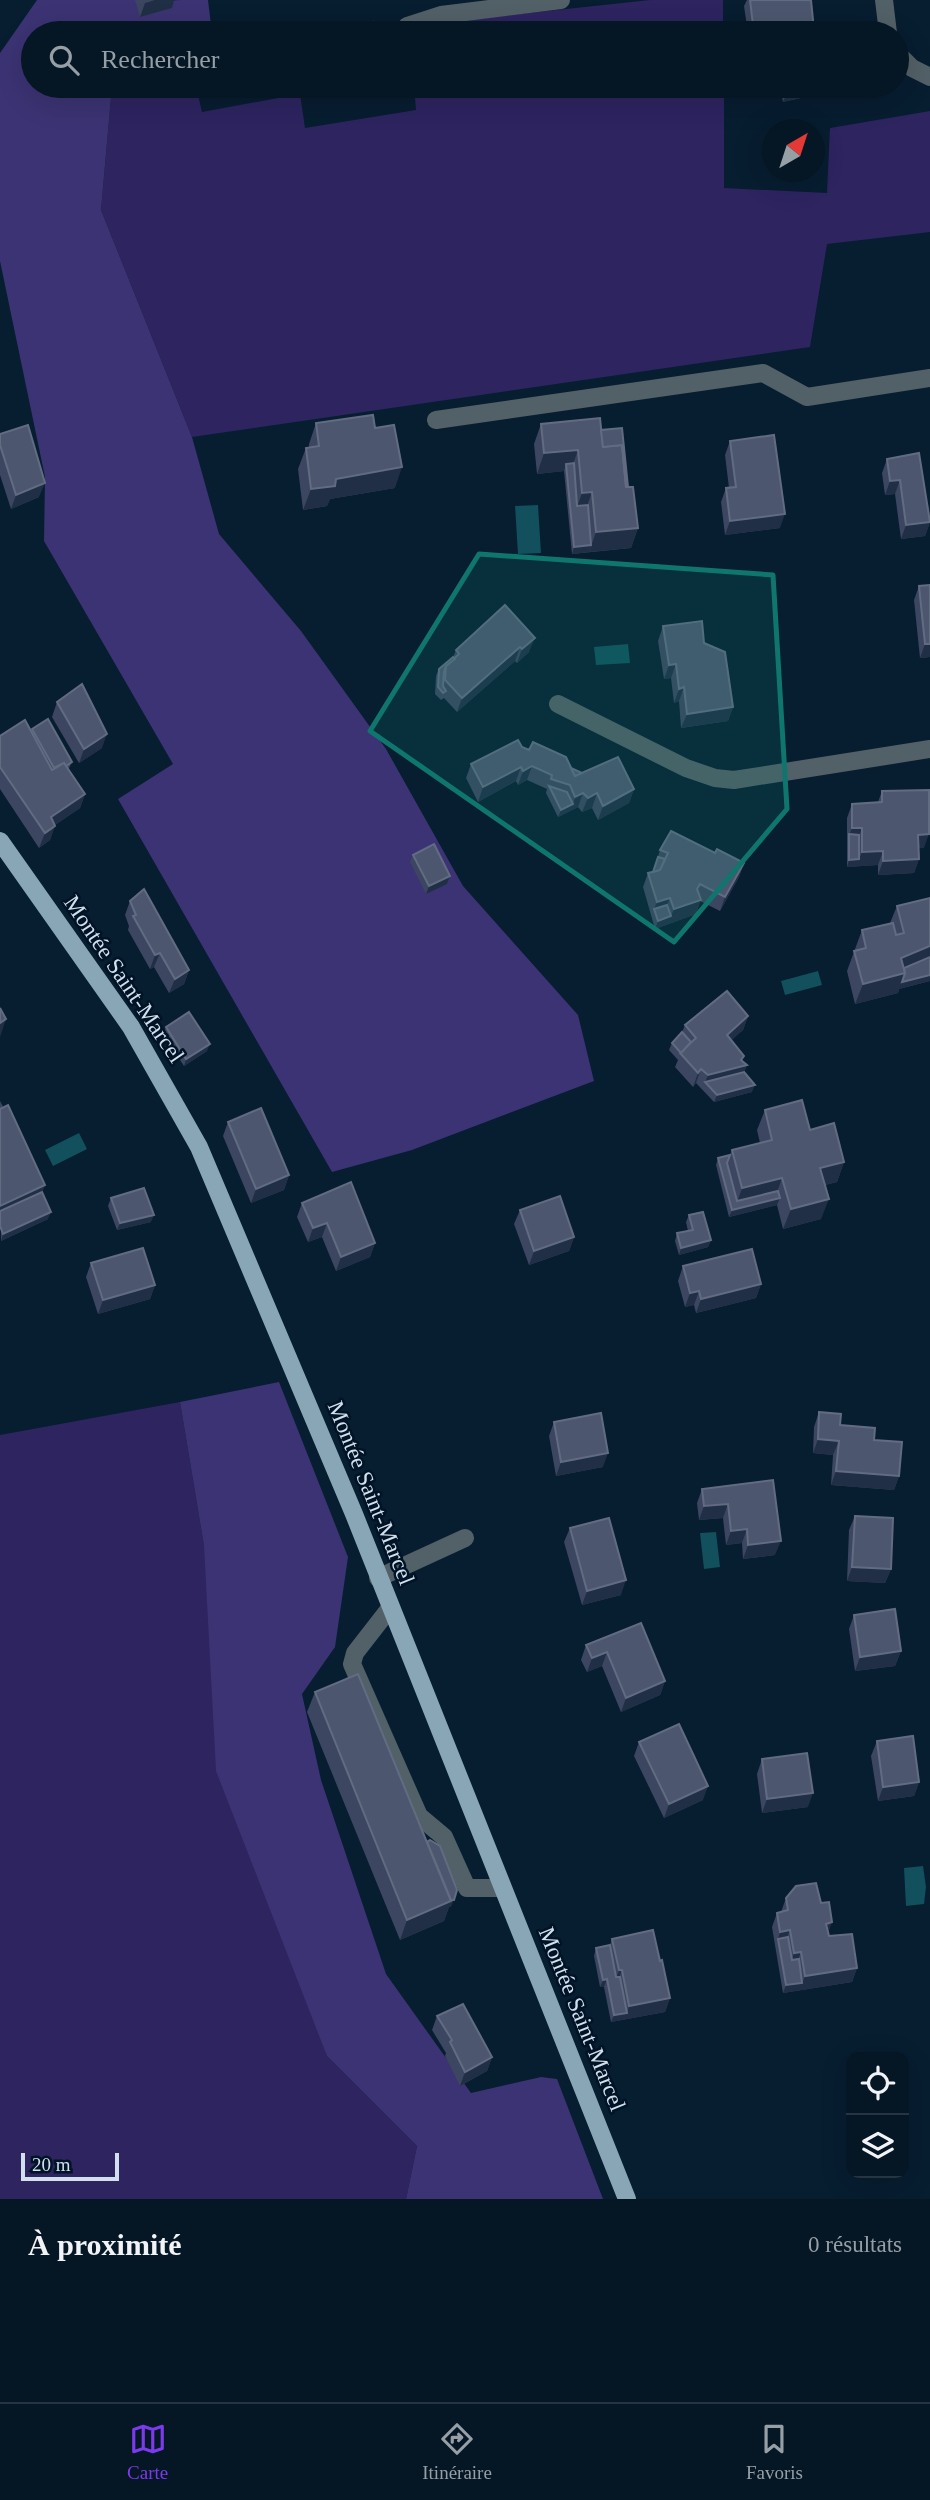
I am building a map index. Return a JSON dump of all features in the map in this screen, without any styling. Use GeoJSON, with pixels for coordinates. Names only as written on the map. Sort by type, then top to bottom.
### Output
{"type":"FeatureCollection","features":[{"type":"Feature","properties":{"kind":"main road","name":"Montée Saint-Marcel"},"geometry":{"type":"LineString","coordinates":[[0,841],[131,1027],[199,1147],[285,1348],[627,2199]]}},
{"type":"Feature","properties":{"kind":"street"},"geometry":{"type":"LineString","coordinates":[[423,21],[442,15],[561,0]]}},
{"type":"Feature","properties":{"kind":"street"},"geometry":{"type":"LineString","coordinates":[[884,0],[887,21]]}},
{"type":"Feature","properties":{"kind":"street"},"geometry":{"type":"LineString","coordinates":[[909,65],[930,77]]}},
{"type":"Feature","properties":{"kind":"street"},"geometry":{"type":"LineString","coordinates":[[436,420],[763,373],[807,397],[930,378]]}},
{"type":"Feature","properties":{"kind":"street"},"geometry":{"type":"LineString","coordinates":[[558,704],[686,768],[724,779],[733,780],[930,749]]}},
{"type":"Feature","properties":{"kind":"street"},"geometry":{"type":"LineString","coordinates":[[378,1578],[465,1538]]}},
{"type":"Feature","properties":{"kind":"street"},"geometry":{"type":"LineString","coordinates":[[390,1608],[355,1653],[352,1664],[419,1816],[444,1837],[467,1888],[502,1888]]}},
{"type":"Feature","properties":{"kind":"highlighted area"},"geometry":{"type":"Polygon","coordinates":[[[479,554],[773,575],[787,809],[674,942],[370,731],[479,554]]]}},
{"type":"Feature","properties":{"kind":"shaded area"},"geometry":{"type":"Polygon","coordinates":[[[37,0],[208,0],[211,21],[22,21],[37,0]]]}},
{"type":"Feature","properties":{"kind":"shaded area"},"geometry":{"type":"Polygon","coordinates":[[[650,0],[723,0],[723,21],[461,21],[650,0]]]}},
{"type":"Feature","properties":{"kind":"shaded area"},"geometry":{"type":"Polygon","coordinates":[[[21,23],[21,98],[111,98],[101,210],[192,437],[219,534],[301,631],[386,749],[463,886],[578,1015],[594,1081],[412,1150],[332,1172],[118,799],[173,764],[44,541],[45,477],[0,261],[0,53],[21,23]]]}},
{"type":"Feature","properties":{"kind":"shaded area"},"geometry":{"type":"Polygon","coordinates":[[[111,98],[199,98],[202,112],[278,98],[301,98],[305,128],[416,110],[415,98],[724,98],[724,188],[827,193],[830,128],[930,111],[930,232],[827,244],[810,347],[192,437],[101,210],[111,98]]]}},
{"type":"Feature","properties":{"kind":"shaded area"},"geometry":{"type":"Polygon","coordinates":[[[538,505],[541,553],[518,554],[515,506],[538,505]]]}},
{"type":"Feature","properties":{"kind":"shaded area"},"geometry":{"type":"Polygon","coordinates":[[[628,644],[630,663],[596,665],[594,647],[628,644]]]}},
{"type":"Feature","properties":{"kind":"shaded area"},"geometry":{"type":"Polygon","coordinates":[[[818,971],[822,985],[785,995],[781,981],[818,971]]]}},
{"type":"Feature","properties":{"kind":"shaded area"},"geometry":{"type":"Polygon","coordinates":[[[79,1133],[87,1149],[53,1166],[45,1150],[79,1133]]]}},
{"type":"Feature","properties":{"kind":"shaded area"},"geometry":{"type":"Polygon","coordinates":[[[279,1382],[348,1557],[335,1647],[302,1694],[321,1780],[386,1974],[471,2093],[541,2077],[557,2079],[603,2199],[406,2199],[417,2146],[327,2056],[216,1771],[204,1546],[180,1402],[279,1382]]]}},
{"type":"Feature","properties":{"kind":"shaded area"},"geometry":{"type":"Polygon","coordinates":[[[180,1402],[204,1546],[327,2056],[417,2146],[406,2199],[0,2199],[0,1435],[180,1402]]]}},
{"type":"Feature","properties":{"kind":"shaded area"},"geometry":{"type":"Polygon","coordinates":[[[716,1532],[720,1567],[704,1569],[700,1533],[716,1532]]]}},
{"type":"Feature","properties":{"kind":"shaded area"},"geometry":{"type":"Polygon","coordinates":[[[923,1866],[926,1887],[924,1904],[906,1906],[904,1868],[923,1866]]]}},
{"type":"Feature","properties":{"kind":"building"},"geometry":{"type":"Polygon","coordinates":[[[750,0],[811,0],[813,21],[753,21],[750,0]]]}},
{"type":"Feature","properties":{"kind":"building"},"geometry":{"type":"Polygon","coordinates":[[[373,415],[375,428],[394,425],[402,467],[336,479],[335,486],[311,489],[306,448],[319,446],[316,423],[373,415]]]}},
{"type":"Feature","properties":{"kind":"building"},"geometry":{"type":"Polygon","coordinates":[[[600,418],[603,447],[622,445],[626,487],[633,487],[638,528],[596,532],[592,492],[582,493],[578,450],[544,453],[541,424],[600,418]]]}},
{"type":"Feature","properties":{"kind":"building"},"geometry":{"type":"Polygon","coordinates":[[[28,425],[45,483],[16,495],[0,445],[0,434],[28,425]]]}},
{"type":"Feature","properties":{"kind":"building"},"geometry":{"type":"Polygon","coordinates":[[[622,428],[628,487],[622,445],[603,447],[601,430],[622,428]]]}},
{"type":"Feature","properties":{"kind":"building"},"geometry":{"type":"Polygon","coordinates":[[[774,435],[785,514],[730,521],[726,488],[736,487],[730,441],[774,435]]]}},
{"type":"Feature","properties":{"kind":"building"},"geometry":{"type":"Polygon","coordinates":[[[919,453],[930,522],[906,525],[900,480],[890,481],[887,459],[919,453]]]}},
{"type":"Feature","properties":{"kind":"building"},"geometry":{"type":"Polygon","coordinates":[[[574,463],[577,506],[588,505],[591,545],[574,547],[566,464],[574,463]]]}},
{"type":"Feature","properties":{"kind":"building"},"geometry":{"type":"Polygon","coordinates":[[[930,585],[930,644],[925,644],[919,586],[930,585]]]}},
{"type":"Feature","properties":{"kind":"building"},"geometry":{"type":"Polygon","coordinates":[[[505,605],[535,638],[522,649],[520,647],[462,698],[445,680],[446,666],[459,654],[456,650],[505,605]]]}},
{"type":"Feature","properties":{"kind":"building"},"geometry":{"type":"Polygon","coordinates":[[[702,621],[704,643],[725,652],[733,707],[687,714],[684,687],[679,689],[676,664],[669,665],[663,626],[702,621]]]}},
{"type":"Feature","properties":{"kind":"building"},"geometry":{"type":"Polygon","coordinates":[[[453,657],[455,659],[446,666],[444,672],[443,686],[446,691],[443,693],[438,687],[439,669],[453,657]]]}},
{"type":"Feature","properties":{"kind":"building"},"geometry":{"type":"Polygon","coordinates":[[[82,684],[107,734],[84,749],[57,702],[82,684]]]}},
{"type":"Feature","properties":{"kind":"building"},"geometry":{"type":"Polygon","coordinates":[[[48,719],[72,762],[66,766],[64,763],[54,768],[32,729],[48,719]]]}},
{"type":"Feature","properties":{"kind":"building"},"geometry":{"type":"Polygon","coordinates":[[[25,720],[52,770],[64,763],[85,794],[51,817],[55,826],[45,833],[0,767],[0,736],[25,720]]]}},
{"type":"Feature","properties":{"kind":"building"},"geometry":{"type":"Polygon","coordinates":[[[518,740],[522,747],[529,750],[533,742],[566,757],[575,776],[618,757],[634,789],[603,806],[597,793],[588,798],[583,793],[575,797],[570,785],[551,779],[552,775],[532,766],[523,771],[521,767],[483,787],[471,764],[518,740]]]}},
{"type":"Feature","properties":{"kind":"building"},"geometry":{"type":"Polygon","coordinates":[[[571,768],[582,773],[575,776],[571,768]]]}},
{"type":"Feature","properties":{"kind":"building"},"geometry":{"type":"Polygon","coordinates":[[[549,786],[567,792],[573,804],[561,810],[549,786]]]}},
{"type":"Feature","properties":{"kind":"building"},"geometry":{"type":"Polygon","coordinates":[[[929,790],[929,834],[918,835],[919,859],[883,861],[883,851],[862,852],[862,828],[852,828],[852,804],[882,802],[882,791],[929,790]]]}},
{"type":"Feature","properties":{"kind":"building"},"geometry":{"type":"Polygon","coordinates":[[[671,831],[715,853],[717,849],[744,863],[725,897],[700,884],[697,889],[701,900],[674,909],[670,898],[657,902],[648,873],[660,870],[668,853],[660,850],[671,831]]]}},
{"type":"Feature","properties":{"kind":"building"},"geometry":{"type":"Polygon","coordinates":[[[849,834],[859,835],[859,859],[849,860],[849,834]]]}},
{"type":"Feature","properties":{"kind":"building"},"geometry":{"type":"Polygon","coordinates":[[[434,844],[450,876],[429,886],[413,855],[434,844]]]}},
{"type":"Feature","properties":{"kind":"building"},"geometry":{"type":"Polygon","coordinates":[[[658,857],[665,859],[660,870],[653,872],[658,857]]]}},
{"type":"Feature","properties":{"kind":"building"},"geometry":{"type":"Polygon","coordinates":[[[144,889],[189,970],[175,979],[160,953],[155,955],[133,916],[136,915],[130,901],[144,889]]]}},
{"type":"Feature","properties":{"kind":"building"},"geometry":{"type":"Polygon","coordinates":[[[930,898],[930,946],[901,958],[905,973],[863,984],[854,951],[866,948],[862,930],[893,923],[896,935],[904,933],[897,906],[930,898]]]}},
{"type":"Feature","properties":{"kind":"building"},"geometry":{"type":"Polygon","coordinates":[[[667,905],[671,916],[658,921],[654,909],[667,905]]]}},
{"type":"Feature","properties":{"kind":"building"},"geometry":{"type":"Polygon","coordinates":[[[930,957],[930,975],[902,982],[904,968],[930,957]]]}},
{"type":"Feature","properties":{"kind":"building"},"geometry":{"type":"Polygon","coordinates":[[[727,991],[748,1016],[727,1035],[744,1056],[741,1060],[747,1065],[708,1075],[701,1069],[698,1073],[680,1053],[696,1038],[685,1025],[727,991]]]}},
{"type":"Feature","properties":{"kind":"building"},"geometry":{"type":"Polygon","coordinates":[[[0,1008],[6,1019],[0,1023],[0,1008]]]}},
{"type":"Feature","properties":{"kind":"building"},"geometry":{"type":"Polygon","coordinates":[[[189,1012],[210,1044],[186,1059],[166,1027],[189,1012]]]}},
{"type":"Feature","properties":{"kind":"building"},"geometry":{"type":"Polygon","coordinates":[[[682,1032],[691,1042],[681,1053],[672,1043],[682,1032]]]}},
{"type":"Feature","properties":{"kind":"building"},"geometry":{"type":"Polygon","coordinates":[[[744,1072],[755,1085],[717,1095],[705,1082],[744,1072]]]}},
{"type":"Feature","properties":{"kind":"building"},"geometry":{"type":"Polygon","coordinates":[[[802,1100],[810,1130],[834,1123],[844,1162],[820,1168],[829,1199],[791,1209],[782,1178],[742,1188],[732,1150],[772,1140],[765,1110],[802,1100]]]}},
{"type":"Feature","properties":{"kind":"building"},"geometry":{"type":"Polygon","coordinates":[[[8,1105],[45,1185],[0,1206],[0,1109],[8,1105]]]}},
{"type":"Feature","properties":{"kind":"building"},"geometry":{"type":"Polygon","coordinates":[[[261,1108],[289,1175],[256,1189],[228,1122],[261,1108]]]}},
{"type":"Feature","properties":{"kind":"building"},"geometry":{"type":"Polygon","coordinates":[[[730,1155],[727,1163],[737,1201],[778,1191],[780,1198],[732,1210],[718,1158],[730,1155]]]}},
{"type":"Feature","properties":{"kind":"building"},"geometry":{"type":"Polygon","coordinates":[[[351,1182],[375,1243],[341,1257],[327,1223],[313,1228],[302,1203],[351,1182]]]}},
{"type":"Feature","properties":{"kind":"building"},"geometry":{"type":"Polygon","coordinates":[[[144,1188],[154,1215],[120,1223],[111,1198],[144,1188]]]}},
{"type":"Feature","properties":{"kind":"building"},"geometry":{"type":"Polygon","coordinates":[[[42,1192],[51,1212],[3,1234],[0,1211],[42,1192]]]}},
{"type":"Feature","properties":{"kind":"building"},"geometry":{"type":"Polygon","coordinates":[[[560,1196],[574,1237],[534,1251],[520,1210],[560,1196]]]}},
{"type":"Feature","properties":{"kind":"building"},"geometry":{"type":"Polygon","coordinates":[[[703,1212],[711,1240],[681,1248],[677,1233],[693,1230],[689,1215],[703,1212]]]}},
{"type":"Feature","properties":{"kind":"building"},"geometry":{"type":"Polygon","coordinates":[[[143,1248],[155,1285],[103,1300],[91,1263],[143,1248]]]}},
{"type":"Feature","properties":{"kind":"building"},"geometry":{"type":"Polygon","coordinates":[[[752,1249],[761,1284],[701,1299],[699,1291],[690,1293],[683,1266],[752,1249]]]}},
{"type":"Feature","properties":{"kind":"building"},"geometry":{"type":"Polygon","coordinates":[[[819,1412],[841,1414],[840,1425],[875,1428],[874,1440],[902,1442],[899,1476],[836,1471],[839,1441],[818,1439],[819,1412]]]}},
{"type":"Feature","properties":{"kind":"building"},"geometry":{"type":"Polygon","coordinates":[[[601,1413],[608,1453],[561,1462],[554,1422],[601,1413]]]}},
{"type":"Feature","properties":{"kind":"building"},"geometry":{"type":"Polygon","coordinates":[[[773,1480],[781,1541],[748,1545],[747,1529],[731,1531],[728,1504],[704,1506],[702,1489],[773,1480]]]}},
{"type":"Feature","properties":{"kind":"building"},"geometry":{"type":"Polygon","coordinates":[[[855,1516],[893,1518],[891,1569],[852,1567],[855,1516]]]}},
{"type":"Feature","properties":{"kind":"building"},"geometry":{"type":"Polygon","coordinates":[[[609,1518],[626,1580],[587,1591],[570,1528],[609,1518]]]}},
{"type":"Feature","properties":{"kind":"building"},"geometry":{"type":"Polygon","coordinates":[[[895,1609],[901,1651],[860,1657],[854,1615],[895,1609]]]}},
{"type":"Feature","properties":{"kind":"building"},"geometry":{"type":"Polygon","coordinates":[[[641,1623],[665,1681],[626,1698],[607,1652],[592,1658],[586,1645],[641,1623]]]}},
{"type":"Feature","properties":{"kind":"building"},"geometry":{"type":"Polygon","coordinates":[[[358,1674],[451,1901],[407,1920],[315,1692],[358,1674]]]}},
{"type":"Feature","properties":{"kind":"building"},"geometry":{"type":"Polygon","coordinates":[[[679,1724],[708,1786],[669,1804],[639,1742],[679,1724]]]}},
{"type":"Feature","properties":{"kind":"building"},"geometry":{"type":"Polygon","coordinates":[[[913,1736],[919,1782],[883,1787],[877,1741],[913,1736]]]}},
{"type":"Feature","properties":{"kind":"building"},"geometry":{"type":"Polygon","coordinates":[[[807,1753],[813,1793],[767,1799],[762,1759],[807,1753]]]}},
{"type":"Feature","properties":{"kind":"building"},"geometry":{"type":"Polygon","coordinates":[[[430,1840],[440,1846],[457,1890],[454,1900],[451,1900],[427,1842],[430,1840]]]}},
{"type":"Feature","properties":{"kind":"building"},"geometry":{"type":"Polygon","coordinates":[[[816,1883],[821,1903],[829,1902],[832,1922],[826,1924],[829,1936],[852,1934],[857,1968],[805,1976],[801,1952],[794,1953],[790,1930],[780,1932],[777,1913],[788,1910],[786,1898],[796,1886],[816,1883]]]}},
{"type":"Feature","properties":{"kind":"building"},"geometry":{"type":"Polygon","coordinates":[[[653,1930],[670,1998],[629,2006],[612,1939],[653,1930]]]}},
{"type":"Feature","properties":{"kind":"building"},"geometry":{"type":"Polygon","coordinates":[[[788,1937],[792,1960],[799,1959],[802,1983],[786,1985],[778,1939],[788,1937]]]}},
{"type":"Feature","properties":{"kind":"building"},"geometry":{"type":"Polygon","coordinates":[[[610,1945],[627,2013],[614,2015],[607,1979],[603,1980],[596,1948],[610,1945]]]}},
{"type":"Feature","properties":{"kind":"building"},"geometry":{"type":"Polygon","coordinates":[[[463,2004],[492,2057],[465,2072],[450,2042],[452,2040],[437,2016],[463,2004]]]}}]}
